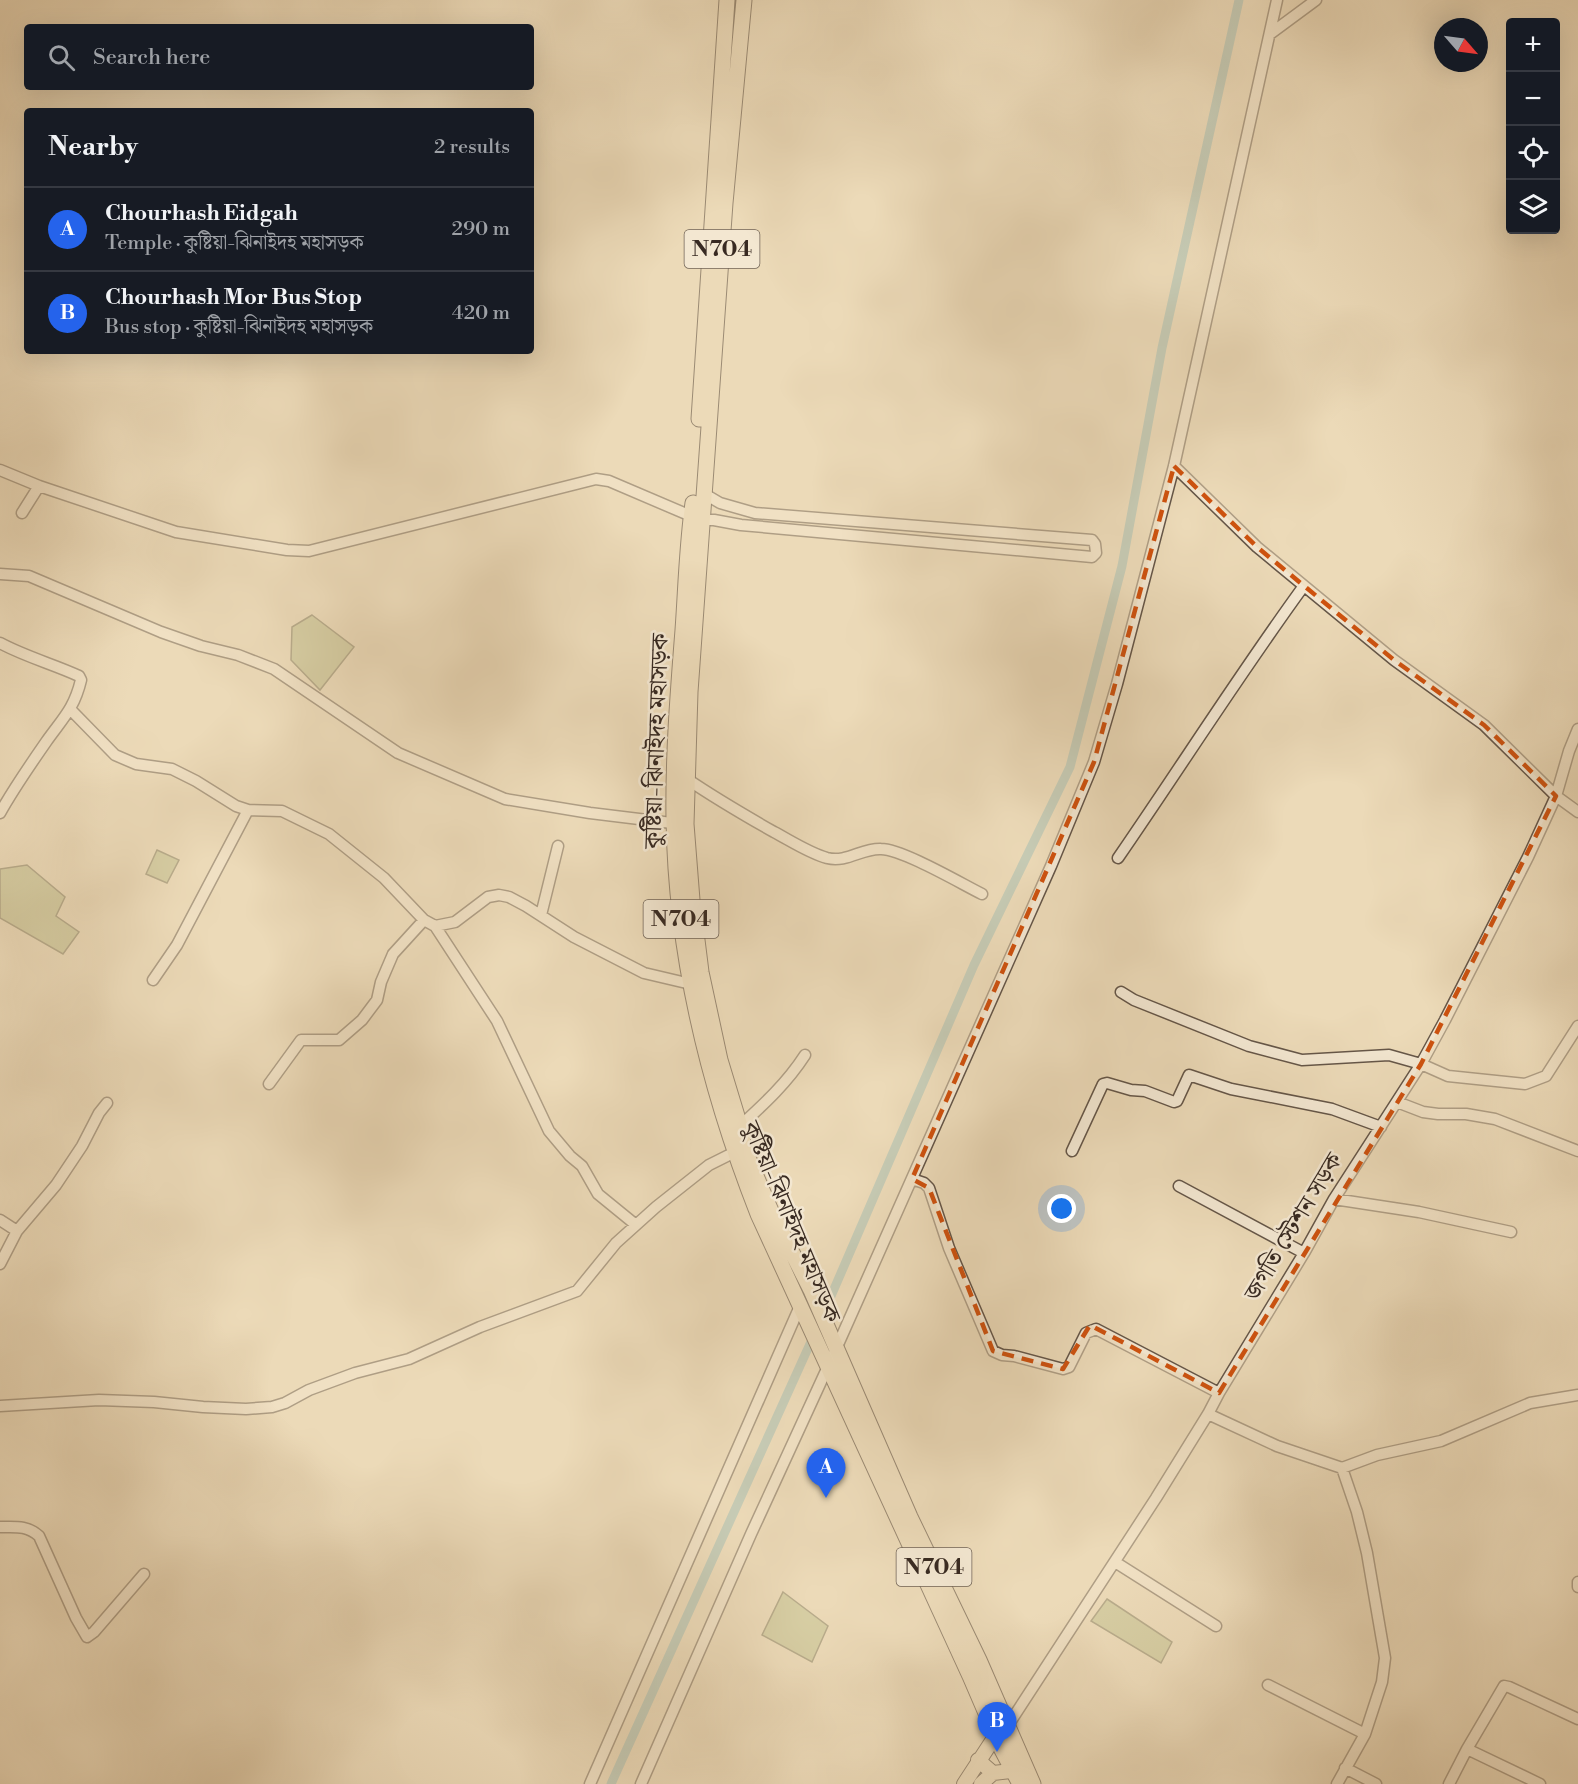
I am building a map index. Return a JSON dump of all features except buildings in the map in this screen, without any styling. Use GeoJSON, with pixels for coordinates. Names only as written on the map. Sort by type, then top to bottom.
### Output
{"type":"FeatureCollection","features":[{"type":"Feature","properties":{"kind":"highway","name":"N704"},"geometry":{"type":"LineString","coordinates":[[698,507],[713,185],[727,0]]}},
{"type":"Feature","properties":{"kind":"highway","name":"N704"},"geometry":{"type":"LineString","coordinates":[[698,507],[744,0]]}},
{"type":"Feature","properties":{"kind":"highway","name":"কুষ্টিয়া-ঝিনাইদহ মহাসড়ক"},"geometry":{"type":"LineString","coordinates":[[680,824],[687,779],[698,507]]}},
{"type":"Feature","properties":{"kind":"highway","name":"কুষ্টিয়া-ঝিনাইদহ মহাসড়ক"},"geometry":{"type":"LineString","coordinates":[[698,507],[678,694],[680,824],[684,881],[708,1061],[739,1150],[758,1214],[825,1362],[979,1660],[1002,1731],[1023,1777]]}},
{"type":"Feature","properties":{"kind":"highway","name":"কুষ্টিয়া-ঝিনাইদহ মহাসড়ক"},"geometry":{"type":"LineString","coordinates":[[697,986],[740,1126],[739,1150],[811,1290],[901,1512]]}},
{"type":"Feature","properties":{"kind":"main road"},"geometry":{"type":"LineString","coordinates":[[964,1784],[978,1760],[1002,1731]]}},
{"type":"Feature","properties":{"kind":"main road"},"geometry":{"type":"LineString","coordinates":[[978,1760],[993,1773],[1023,1777]]}},
{"type":"Feature","properties":{"kind":"main road"},"geometry":{"type":"LineString","coordinates":[[981,1784],[993,1773]]}},
{"type":"Feature","properties":{"kind":"street"},"geometry":{"type":"LineString","coordinates":[[641,1784],[825,1362],[836,1349],[1051,866],[1094,762],[1117,684],[1174,466],[1277,0]]}},
{"type":"Feature","properties":{"kind":"street"},"geometry":{"type":"LineString","coordinates":[[1270,34],[1316,0]]}},
{"type":"Feature","properties":{"kind":"street"},"geometry":{"type":"LineString","coordinates":[[1174,466],[1257,547],[1303,587],[1394,660],[1484,725],[1556,796],[1578,812]]}},
{"type":"Feature","properties":{"kind":"street"},"geometry":{"type":"LineString","coordinates":[[0,470],[39,486],[176,532],[287,550],[309,551],[596,479],[698,507],[714,520],[741,525],[1092,557],[1096,553],[1092,540],[755,513],[720,503],[698,507]]}},
{"type":"Feature","properties":{"kind":"street"},"geometry":{"type":"LineString","coordinates":[[22,513],[39,486]]}},
{"type":"Feature","properties":{"kind":"street"},"geometry":{"type":"LineString","coordinates":[[0,574],[29,576],[161,632],[201,646],[238,655],[274,669],[398,753],[505,799],[590,813],[680,824]]}},
{"type":"Feature","properties":{"kind":"street"},"geometry":{"type":"LineString","coordinates":[[1118,858],[1193,749],[1249,661],[1303,587]]}},
{"type":"Feature","properties":{"kind":"street"},"geometry":{"type":"LineString","coordinates":[[0,643],[27,657],[79,676],[81,680],[71,710],[10,794],[0,813]]}},
{"type":"Feature","properties":{"kind":"street"},"geometry":{"type":"LineString","coordinates":[[71,710],[115,755],[136,764],[172,770],[196,781],[236,806],[248,810],[282,811],[328,834],[384,878],[423,920],[435,926],[496,1021],[549,1131],[570,1156],[582,1166],[598,1194],[636,1226]]}},
{"type":"Feature","properties":{"kind":"street","name":"জগতি স্টেশন সড়ক"},"geometry":{"type":"LineString","coordinates":[[1002,1731],[1115,1562],[1208,1414],[1334,1199],[1421,1065],[1523,867],[1556,796],[1578,729]]}},
{"type":"Feature","properties":{"kind":"street"},"geometry":{"type":"LineString","coordinates":[[687,779],[725,804],[803,848],[826,858],[841,860],[862,852],[881,849],[902,854],[982,894]]}},
{"type":"Feature","properties":{"kind":"street"},"geometry":{"type":"LineString","coordinates":[[153,980],[177,945],[248,810]]}},
{"type":"Feature","properties":{"kind":"street"},"geometry":{"type":"LineString","coordinates":[[541,915],[558,846]]}},
{"type":"Feature","properties":{"kind":"street"},"geometry":{"type":"LineString","coordinates":[[435,926],[455,922],[488,897],[499,895],[509,897],[574,937],[644,973],[697,986]]}},
{"type":"Feature","properties":{"kind":"street"},"geometry":{"type":"LineString","coordinates":[[269,1084],[301,1040],[339,1040],[362,1020],[377,1000],[381,982],[393,954],[423,920]]}},
{"type":"Feature","properties":{"kind":"street"},"geometry":{"type":"LineString","coordinates":[[1121,992],[1134,1000],[1249,1046],[1302,1060],[1389,1055],[1448,1076],[1525,1084],[1546,1076],[1578,1026]]}},
{"type":"Feature","properties":{"kind":"street"},"geometry":{"type":"LineString","coordinates":[[740,1126],[777,1092],[796,1070],[805,1055]]}},
{"type":"Feature","properties":{"kind":"street"},"geometry":{"type":"LineString","coordinates":[[1072,1151],[1103,1084],[1145,1091],[1174,1102],[1177,1101],[1189,1075],[1231,1089],[1332,1109],[1381,1127]]}},
{"type":"Feature","properties":{"kind":"street"},"geometry":{"type":"LineString","coordinates":[[1397,1102],[1423,1112],[1466,1114],[1495,1119],[1578,1150]]}},
{"type":"Feature","properties":{"kind":"street"},"geometry":{"type":"LineString","coordinates":[[0,1264],[17,1231],[56,1185],[107,1103]]}},
{"type":"Feature","properties":{"kind":"street"},"geometry":{"type":"LineString","coordinates":[[0,1406],[99,1400],[246,1409],[272,1407],[285,1403],[309,1390],[355,1373],[409,1359],[480,1327],[576,1291],[616,1243],[656,1207],[709,1165],[739,1150]]}},
{"type":"Feature","properties":{"kind":"street"},"geometry":{"type":"LineString","coordinates":[[912,1179],[924,1183],[929,1188],[949,1248],[993,1350],[1002,1355],[1063,1369],[1069,1367],[1086,1333],[1096,1329],[1219,1393]]}},
{"type":"Feature","properties":{"kind":"street"},"geometry":{"type":"LineString","coordinates":[[1179,1186],[1304,1252]]}},
{"type":"Feature","properties":{"kind":"street"},"geometry":{"type":"LineString","coordinates":[[1334,1199],[1419,1212],[1510,1232]]}},
{"type":"Feature","properties":{"kind":"street"},"geometry":{"type":"LineString","coordinates":[[0,1220],[17,1231]]}},
{"type":"Feature","properties":{"kind":"street"},"geometry":{"type":"LineString","coordinates":[[590,1784],[801,1307]]}},
{"type":"Feature","properties":{"kind":"street"},"geometry":{"type":"LineString","coordinates":[[1208,1414],[1277,1446],[1342,1468],[1377,1455],[1441,1442],[1530,1403],[1578,1395]]}},
{"type":"Feature","properties":{"kind":"street"},"geometry":{"type":"LineString","coordinates":[[1336,1784],[1365,1734],[1382,1682],[1385,1658],[1368,1553],[1358,1512],[1342,1468]]}},
{"type":"Feature","properties":{"kind":"street"},"geometry":{"type":"LineString","coordinates":[[0,1527],[24,1527],[33,1530],[39,1536],[76,1618],[87,1636],[94,1632],[144,1574]]}},
{"type":"Feature","properties":{"kind":"street"},"geometry":{"type":"LineString","coordinates":[[1115,1562],[1216,1626]]}},
{"type":"Feature","properties":{"kind":"street"},"geometry":{"type":"LineString","coordinates":[[1578,1582],[1578,1587]]}},
{"type":"Feature","properties":{"kind":"street"},"geometry":{"type":"LineString","coordinates":[[1268,1684],[1365,1734]]}},
{"type":"Feature","properties":{"kind":"street"},"geometry":{"type":"LineString","coordinates":[[1449,1784],[1504,1686],[1578,1719]]}},
{"type":"Feature","properties":{"kind":"street"},"geometry":{"type":"LineString","coordinates":[[1467,1749],[1540,1784]]}},
{"type":"Feature","properties":{"kind":"street"},"geometry":{"type":"LineString","coordinates":[[1345,1768],[1376,1784]]}},
{"type":"Feature","properties":{"kind":"highlighted area"},"geometry":{"type":"Polygon","coordinates":[[[1174,466],[1257,547],[1394,660],[1484,725],[1556,796],[1421,1064],[1219,1393],[1090,1325],[1063,1369],[993,1351],[929,1188],[912,1179],[1094,762],[1174,466]]]}},
{"type":"Feature","properties":{"kind":"green space"},"geometry":{"type":"Polygon","coordinates":[[[312,615],[354,647],[320,690],[291,660],[292,627],[312,615]]]}},
{"type":"Feature","properties":{"kind":"green space"},"geometry":{"type":"Polygon","coordinates":[[[157,850],[179,860],[167,883],[146,874],[157,850]]]}},
{"type":"Feature","properties":{"kind":"green space"},"geometry":{"type":"Polygon","coordinates":[[[27,865],[65,897],[56,916],[79,932],[63,954],[0,918],[0,869],[27,865]]]}},
{"type":"Feature","properties":{"kind":"green space"},"geometry":{"type":"Polygon","coordinates":[[[783,1592],[828,1626],[812,1662],[762,1635],[783,1592]]]}},
{"type":"Feature","properties":{"kind":"green space"},"geometry":{"type":"Polygon","coordinates":[[[1107,1599],[1172,1642],[1161,1663],[1091,1621],[1107,1599]]]}},
{"type":"Feature","properties":{"kind":"waterway"},"geometry":{"type":"LineString","coordinates":[[822,1317],[974,965],[1070,767],[1122,566],[1162,348],[1239,0]]}},
{"type":"Feature","properties":{"kind":"waterway"},"geometry":{"type":"LineString","coordinates":[[611,1784],[814,1335]]}},
{"type":"Feature","properties":{"kind":"place","name":"Chourhash Eidgah"},"geometry":{"type":"Point","coordinates":[826,1498]}},
{"type":"Feature","properties":{"kind":"place","name":"Chourhash Mor Bus Stop"},"geometry":{"type":"Point","coordinates":[997,1752]}}]}
